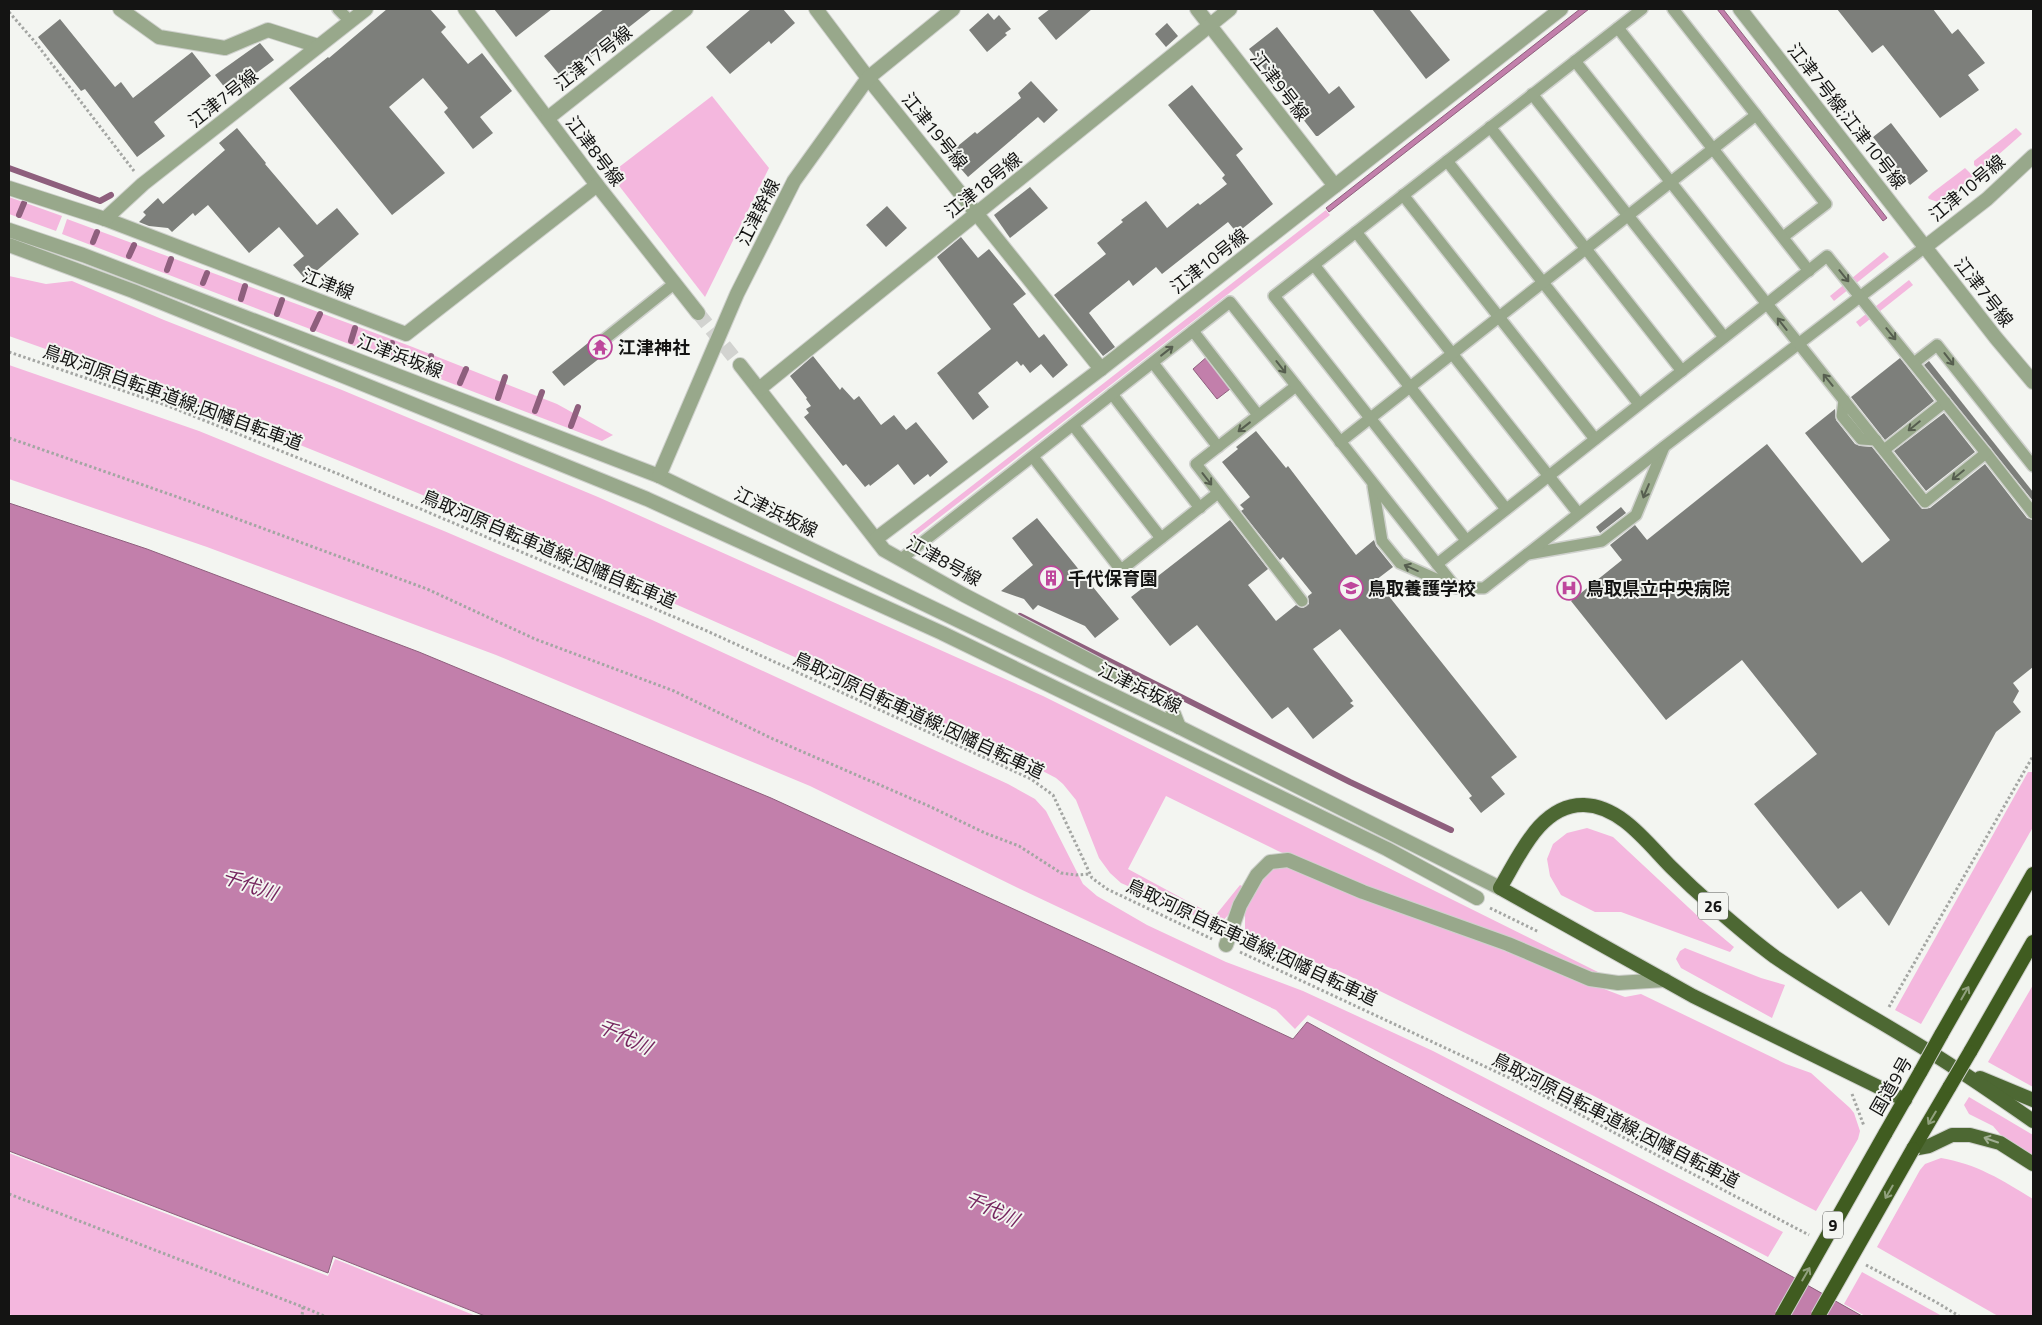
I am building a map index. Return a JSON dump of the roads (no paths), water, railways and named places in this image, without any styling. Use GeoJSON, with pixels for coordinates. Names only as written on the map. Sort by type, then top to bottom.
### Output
{"type":"FeatureCollection","features":[{"type":"Feature","properties":{"kind":"highway","name":"国道9号"},"geometry":{"type":"LineString","coordinates":[[1782,1316],[1906,1100],[2033,872]]}},
{"type":"Feature","properties":{"kind":"highway","name":"9"},"geometry":{"type":"LineString","coordinates":[[1818,1316],[2033,942]]}},
{"type":"Feature","properties":{"kind":"main road","name":"26"},"geometry":{"type":"LineString","coordinates":[[1500,888],[1533,836],[1549,817],[1558,811],[1576,806],[1585,805],[1603,809],[1627,824],[1695,890],[1773,956],[1954,1067],[2033,1121]]}},
{"type":"Feature","properties":{"kind":"main road"},"geometry":{"type":"LineString","coordinates":[[1500,888],[1693,996],[1906,1100]]}},
{"type":"Feature","properties":{"kind":"main road","name":"26"},"geometry":{"type":"LineString","coordinates":[[1954,1067],[2033,1100]]}},
{"type":"Feature","properties":{"kind":"main road"},"geometry":{"type":"LineString","coordinates":[[1913,1149],[1929,1146],[1952,1135],[1970,1135],[2000,1143],[2033,1164]]}},
{"type":"Feature","properties":{"kind":"street"},"geometry":{"type":"LineString","coordinates":[[120,9],[159,37],[225,48],[268,30],[318,46]]}},
{"type":"Feature","properties":{"kind":"street","name":"江津7号線"},"geometry":{"type":"LineString","coordinates":[[105,218],[143,184],[366,9]]}},
{"type":"Feature","properties":{"kind":"street","name":"江津8号線"},"geometry":{"type":"LineString","coordinates":[[465,9],[597,185],[698,314]]}},
{"type":"Feature","properties":{"kind":"street","name":"江津17号線"},"geometry":{"type":"LineString","coordinates":[[548,118],[686,9]]}},
{"type":"Feature","properties":{"kind":"street","name":"江津19号線"},"geometry":{"type":"LineString","coordinates":[[816,9],[868,78],[1101,369]]}},
{"type":"Feature","properties":{"kind":"street","name":"江津幹線"},"geometry":{"type":"LineString","coordinates":[[659,476],[737,294],[794,181],[868,78],[953,9]]}},
{"type":"Feature","properties":{"kind":"street","name":"江津9号線"},"geometry":{"type":"LineString","coordinates":[[1197,9],[1335,186]]}},
{"type":"Feature","properties":{"kind":"street","name":"江津18号線"},"geometry":{"type":"LineString","coordinates":[[759,390],[1230,9]]}},
{"type":"Feature","properties":{"kind":"street","name":"江津10号線"},"geometry":{"type":"LineString","coordinates":[[877,538],[1101,369],[1561,9]]}},
{"type":"Feature","properties":{"kind":"street","name":"江津7号線;江津10号線"},"geometry":{"type":"LineString","coordinates":[[1740,9],[1925,247]]}},
{"type":"Feature","properties":{"kind":"street","name":"江津10号線"},"geometry":{"type":"LineString","coordinates":[[1925,247],[1987,199],[2033,156]]}},
{"type":"Feature","properties":{"kind":"street","name":"江津線"},"geometry":{"type":"LineString","coordinates":[[9,188],[105,218],[406,334],[597,185]]}},
{"type":"Feature","properties":{"kind":"street","name":"江津浜坂線"},"geometry":{"type":"LineString","coordinates":[[9,230],[83,255],[659,476],[1179,727],[1500,888]]}},
{"type":"Feature","properties":{"kind":"street"},"geometry":{"type":"LineString","coordinates":[[9,245],[142,295],[647,500],[942,632],[1387,849],[1480,901]]}},
{"type":"Feature","properties":{"kind":"street","name":"江津7号線"},"geometry":{"type":"LineString","coordinates":[[1925,247],[2033,382]]}},
{"type":"Feature","properties":{"kind":"street","name":"江津8号線"},"geometry":{"type":"LineString","coordinates":[[740,365],[877,538],[884,550],[1169,702],[1179,727]]}},
{"type":"Feature","properties":{"kind":"street"},"geometry":{"type":"LineString","coordinates":[[1226,945],[1240,905],[1257,875],[1270,862],[1288,860],[1363,892],[1508,944],[1590,979],[1618,983],[1665,980]]}},
{"type":"Feature","properties":{"kind":"lane"},"geometry":{"type":"LineString","coordinates":[[338,9],[350,21]]}},
{"type":"Feature","properties":{"kind":"lane"},"geometry":{"type":"LineString","coordinates":[[1466,540],[1274,296],[1642,9]]}},
{"type":"Feature","properties":{"kind":"lane"},"geometry":{"type":"LineString","coordinates":[[1673,9],[1826,204],[1783,237]]}},
{"type":"Feature","properties":{"kind":"lane"},"geometry":{"type":"LineString","coordinates":[[1618,28],[1809,270]]}},
{"type":"Feature","properties":{"kind":"lane"},"geometry":{"type":"LineString","coordinates":[[1575,61],[1925,502],[1986,453]]}},
{"type":"Feature","properties":{"kind":"lane"},"geometry":{"type":"LineString","coordinates":[[1532,94],[1724,337]]}},
{"type":"Feature","properties":{"kind":"lane"},"geometry":{"type":"LineString","coordinates":[[1340,442],[1756,115]]}},
{"type":"Feature","properties":{"kind":"lane"},"geometry":{"type":"LineString","coordinates":[[1490,127],[1682,371]]}},
{"type":"Feature","properties":{"kind":"lane"},"geometry":{"type":"LineString","coordinates":[[1447,161],[1639,404]]}},
{"type":"Feature","properties":{"kind":"lane"},"geometry":{"type":"LineString","coordinates":[[1403,195],[1595,439]]}},
{"type":"Feature","properties":{"kind":"lane"},"geometry":{"type":"LineString","coordinates":[[1356,232],[1578,513]]}},
{"type":"Feature","properties":{"kind":"lane"},"geometry":{"type":"LineString","coordinates":[[1373,484],[1382,540],[1400,563],[1456,588],[1484,588],[1578,513],[1925,247]]}},
{"type":"Feature","properties":{"kind":"lane"},"geometry":{"type":"LineString","coordinates":[[1437,564],[1828,256],[2033,513]]}},
{"type":"Feature","properties":{"kind":"lane"},"geometry":{"type":"LineString","coordinates":[[1314,265],[1506,509]]}},
{"type":"Feature","properties":{"kind":"lane"},"geometry":{"type":"LineString","coordinates":[[601,342],[675,283]]}},
{"type":"Feature","properties":{"kind":"lane"},"geometry":{"type":"LineString","coordinates":[[901,560],[1230,302],[1456,588]]}},
{"type":"Feature","properties":{"kind":"lane"},"geometry":{"type":"LineString","coordinates":[[1193,331],[1258,415]]}},
{"type":"Feature","properties":{"kind":"lane"},"geometry":{"type":"LineString","coordinates":[[1914,363],[1937,344],[2033,466]]}},
{"type":"Feature","properties":{"kind":"lane"},"geometry":{"type":"LineString","coordinates":[[1152,362],[1218,447]]}},
{"type":"Feature","properties":{"kind":"lane"},"geometry":{"type":"LineString","coordinates":[[1296,386],[1196,464],[1302,601]]}},
{"type":"Feature","properties":{"kind":"lane"},"geometry":{"type":"LineString","coordinates":[[1112,394],[1200,508]]}},
{"type":"Feature","properties":{"kind":"lane"},"geometry":{"type":"LineString","coordinates":[[1884,450],[1945,402]]}},
{"type":"Feature","properties":{"kind":"lane"},"geometry":{"type":"LineString","coordinates":[[1073,425],[1161,538]]}},
{"type":"Feature","properties":{"kind":"lane"},"geometry":{"type":"LineString","coordinates":[[1527,554],[1602,541],[1636,515],[1665,446]]}},
{"type":"Feature","properties":{"kind":"lane"},"geometry":{"type":"LineString","coordinates":[[1033,457],[1121,570],[1218,493]]}},
{"type":"Feature","properties":{"kind":"water"},"geometry":{"type":"Polygon","coordinates":[[[1580,9],[1589,9],[1329,212],[1326,208],[1580,9]]]}},
{"type":"Feature","properties":{"kind":"water"},"geometry":{"type":"Polygon","coordinates":[[[1717,9],[1723,9],[1887,218],[1883,221],[1717,9]]]}},
{"type":"Feature","properties":{"kind":"water"},"geometry":{"type":"Polygon","coordinates":[[[1209,355],[1234,386],[1217,399],[1193,369],[1209,355]]]}},
{"type":"Feature","properties":{"kind":"water","name":"千代川"},"geometry":{"type":"Polygon","coordinates":[[[9,503],[147,549],[419,652],[771,798],[1293,1039],[1307,1022],[1445,1097],[1725,1240],[1862,1316],[485,1316],[333,1256],[328,1273],[9,1151],[9,503]]]}},
{"type":"Feature","properties":{"kind":"waterway"},"geometry":{"type":"LineString","coordinates":[[9,168],[100,201],[111,195]]}},
{"type":"Feature","properties":{"kind":"waterway"},"geometry":{"type":"LineString","coordinates":[[19,215],[24,203]]}},
{"type":"Feature","properties":{"kind":"waterway"},"geometry":{"type":"LineString","coordinates":[[93,242],[97,232]]}},
{"type":"Feature","properties":{"kind":"waterway"},"geometry":{"type":"LineString","coordinates":[[129,256],[134,245]]}},
{"type":"Feature","properties":{"kind":"waterway"},"geometry":{"type":"LineString","coordinates":[[167,270],[171,259]]}},
{"type":"Feature","properties":{"kind":"waterway"},"geometry":{"type":"LineString","coordinates":[[203,283],[207,273]]}},
{"type":"Feature","properties":{"kind":"waterway"},"geometry":{"type":"LineString","coordinates":[[241,299],[245,286]]}},
{"type":"Feature","properties":{"kind":"waterway"},"geometry":{"type":"LineString","coordinates":[[277,314],[282,300]]}},
{"type":"Feature","properties":{"kind":"waterway"},"geometry":{"type":"LineString","coordinates":[[313,329],[320,314]]}},
{"type":"Feature","properties":{"kind":"waterway"},"geometry":{"type":"LineString","coordinates":[[351,341],[355,328]]}},
{"type":"Feature","properties":{"kind":"waterway"},"geometry":{"type":"LineString","coordinates":[[388,355],[392,343]]}},
{"type":"Feature","properties":{"kind":"waterway"},"geometry":{"type":"LineString","coordinates":[[425,370],[431,356]]}},
{"type":"Feature","properties":{"kind":"waterway"},"geometry":{"type":"LineString","coordinates":[[460,383],[466,369]]}},
{"type":"Feature","properties":{"kind":"waterway"},"geometry":{"type":"LineString","coordinates":[[498,398],[505,377]]}},
{"type":"Feature","properties":{"kind":"waterway"},"geometry":{"type":"LineString","coordinates":[[535,411],[542,392]]}},
{"type":"Feature","properties":{"kind":"waterway"},"geometry":{"type":"LineString","coordinates":[[571,426],[578,407]]}},
{"type":"Feature","properties":{"kind":"waterway"},"geometry":{"type":"LineString","coordinates":[[1020,616],[1350,782],[1451,830]]}},
{"type":"Feature","properties":{"kind":"tunnel"},"geometry":{"type":"LineString","coordinates":[[698,313],[740,365]]}},
{"type":"Feature","properties":{"kind":"place","name":"江津神社"},"geometry":{"type":"Point","coordinates":[600,347]}},
{"type":"Feature","properties":{"kind":"place","name":"千代保育園"},"geometry":{"type":"Point","coordinates":[1051,578]}},
{"type":"Feature","properties":{"kind":"place","name":"鳥取養護学校"},"geometry":{"type":"Point","coordinates":[1351,588]}},
{"type":"Feature","properties":{"kind":"place","name":"鳥取県立中央病院"},"geometry":{"type":"Point","coordinates":[1569,588]}}]}
